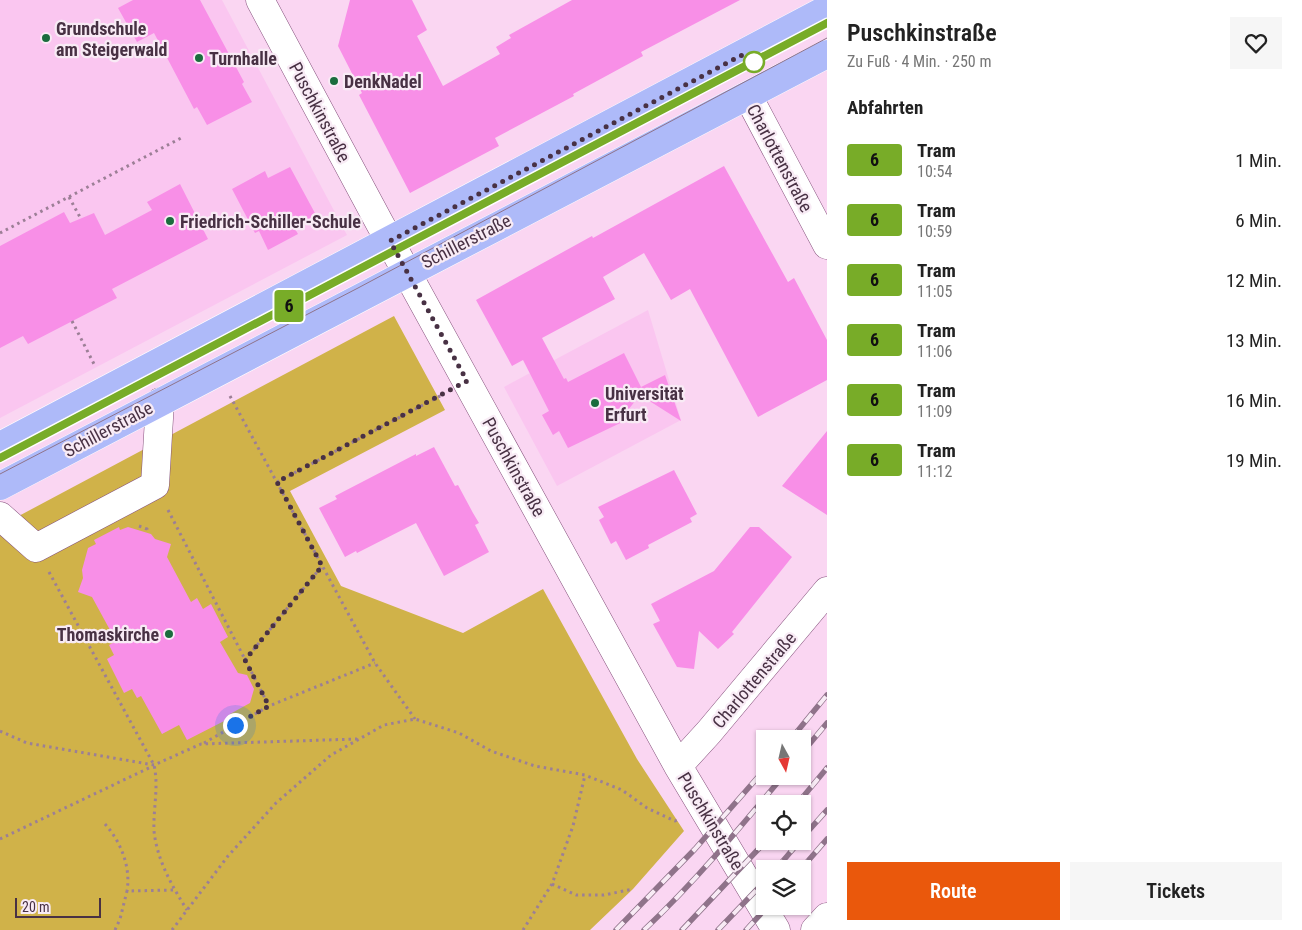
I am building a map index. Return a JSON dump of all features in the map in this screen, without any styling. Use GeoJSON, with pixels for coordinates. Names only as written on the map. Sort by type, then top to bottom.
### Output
{"type":"FeatureCollection","features":[{"type":"Feature","properties":{"kind":"main road","name":"Schillerstraße"},"geometry":{"type":"LineString","coordinates":[[0,446],[827,9]]}},
{"type":"Feature","properties":{"kind":"main road","name":"Schillerstraße"},"geometry":{"type":"LineString","coordinates":[[0,486],[827,54]]}},
{"type":"Feature","properties":{"kind":"street","name":"Puschkinstraße"},"geometry":{"type":"LineString","coordinates":[[260,0],[678,766],[776,930]]}},
{"type":"Feature","properties":{"kind":"street","name":"Charlottenstraße"},"geometry":{"type":"LineString","coordinates":[[748,96],[827,246]]}},
{"type":"Feature","properties":{"kind":"street"},"geometry":{"type":"LineString","coordinates":[[0,516],[36,548],[155,485],[160,402]]}},
{"type":"Feature","properties":{"kind":"street","name":"Charlottenstraße"},"geometry":{"type":"LineString","coordinates":[[678,766],[709,732],[827,591]]}},
{"type":"Feature","properties":{"kind":"street"},"geometry":{"type":"LineString","coordinates":[[815,930],[827,917]]}},
{"type":"Feature","properties":{"kind":"path"},"geometry":{"type":"LineString","coordinates":[[0,233],[184,137]]}},
{"type":"Feature","properties":{"kind":"path"},"geometry":{"type":"LineString","coordinates":[[69,197],[81,219]]}},
{"type":"Feature","properties":{"kind":"path"},"geometry":{"type":"LineString","coordinates":[[72,321],[97,369]]}},
{"type":"Feature","properties":{"kind":"path"},"geometry":{"type":"LineString","coordinates":[[277,482],[467,381]]}},
{"type":"Feature","properties":{"kind":"path"},"geometry":{"type":"LineString","coordinates":[[226,389],[375,663],[415,718]]}},
{"type":"Feature","properties":{"kind":"path"},"geometry":{"type":"LineString","coordinates":[[155,485],[269,706]]}},
{"type":"Feature","properties":{"kind":"path"},"geometry":{"type":"LineString","coordinates":[[36,548],[154,765],[156,776],[154,833],[163,866],[174,890],[187,910]]}},
{"type":"Feature","properties":{"kind":"path"},"geometry":{"type":"LineString","coordinates":[[245,660],[322,566]]}},
{"type":"Feature","properties":{"kind":"path"},"geometry":{"type":"LineString","coordinates":[[0,839],[201,744],[269,706],[375,663]]}},
{"type":"Feature","properties":{"kind":"path"},"geometry":{"type":"LineString","coordinates":[[172,930],[228,856],[276,803],[330,755],[384,725],[415,718],[459,733],[490,751],[535,766],[585,775],[622,790],[648,808],[675,822],[702,808]]}},
{"type":"Feature","properties":{"kind":"path"},"geometry":{"type":"LineString","coordinates":[[0,732],[27,743],[154,765]]}},
{"type":"Feature","properties":{"kind":"path"},"geometry":{"type":"LineString","coordinates":[[201,744],[358,739]]}},
{"type":"Feature","properties":{"kind":"path"},"geometry":{"type":"LineString","coordinates":[[523,930],[552,884],[573,826],[585,775]]}},
{"type":"Feature","properties":{"kind":"path"},"geometry":{"type":"LineString","coordinates":[[105,824],[111,830],[123,854],[129,878],[120,919],[115,930]]}},
{"type":"Feature","properties":{"kind":"path"},"geometry":{"type":"LineString","coordinates":[[552,884],[576,895],[604,895],[633,889]]}},
{"type":"Feature","properties":{"kind":"path"},"geometry":{"type":"LineString","coordinates":[[127,891],[174,890]]}},
{"type":"Feature","properties":{"kind":"shaded area","name":"Friedrich-Schiller-Schule"},"geometry":{"type":"Polygon","coordinates":[[[0,0],[222,0],[347,235],[0,418],[0,0]]]}},
{"type":"Feature","properties":{"kind":"shaded area","name":"Universität Erfurt"},"geometry":{"type":"Polygon","coordinates":[[[648,310],[681,420],[557,486],[504,387],[648,310]]]}},
{"type":"Feature","properties":{"kind":"shaded area"},"geometry":{"type":"Polygon","coordinates":[[[394,316],[445,410],[290,491],[341,586],[463,633],[543,589],[637,759],[684,831],[633,889],[590,930],[0,930],[0,526],[394,316]]]}},
{"type":"Feature","properties":{"kind":"building","name":"Turnhalle"},"geometry":{"type":"Polygon","coordinates":[[[133,0],[200,0],[244,82],[242,84],[252,102],[207,125],[197,107],[194,109],[154,33],[137,42],[118,8],[133,0]]]}},
{"type":"Feature","properties":{"kind":"building"},"geometry":{"type":"Polygon","coordinates":[[[350,0],[412,0],[427,30],[417,36],[443,86],[500,54],[496,47],[511,38],[509,35],[572,0],[740,0],[641,52],[643,56],[573,94],[574,96],[495,138],[499,146],[410,193],[359,95],[362,93],[338,46],[350,0]]]}},
{"type":"Feature","properties":{"kind":"building"},"geometry":{"type":"Polygon","coordinates":[[[724,166],[788,282],[794,278],[827,340],[827,380],[758,417],[690,289],[671,300],[644,253],[603,277],[615,299],[542,338],[564,379],[566,378],[568,382],[624,353],[641,387],[665,375],[681,421],[640,395],[628,410],[635,416],[568,448],[559,431],[553,435],[542,415],[549,411],[523,360],[512,366],[476,300],[724,166]]]}},
{"type":"Feature","properties":{"kind":"building"},"geometry":{"type":"Polygon","coordinates":[[[290,167],[316,215],[294,227],[298,234],[268,250],[259,231],[255,233],[232,189],[265,171],[268,178],[290,167]]]}},
{"type":"Feature","properties":{"kind":"building"},"geometry":{"type":"Polygon","coordinates":[[[180,184],[208,239],[112,289],[117,298],[28,344],[23,336],[0,348],[0,246],[64,212],[70,223],[94,213],[105,235],[152,210],[147,202],[180,184]]]}},
{"type":"Feature","properties":{"kind":"building"},"geometry":{"type":"Polygon","coordinates":[[[827,431],[827,515],[782,486],[827,431]]]}},
{"type":"Feature","properties":{"kind":"building"},"geometry":{"type":"Polygon","coordinates":[[[434,447],[455,486],[458,485],[479,523],[475,525],[489,552],[444,576],[416,523],[357,553],[356,551],[345,557],[319,508],[337,499],[335,496],[416,454],[416,456],[434,447]]]}},
{"type":"Feature","properties":{"kind":"building"},"geometry":{"type":"Polygon","coordinates":[[[674,470],[697,514],[690,518],[692,522],[648,545],[649,548],[626,560],[616,541],[611,544],[599,520],[604,517],[598,507],[674,470]]]}},
{"type":"Feature","properties":{"kind":"building","name":"Thomaskirche"},"geometry":{"type":"Polygon","coordinates":[[[119,527],[120,530],[128,527],[151,534],[155,539],[171,544],[167,557],[191,602],[197,598],[203,609],[211,604],[228,637],[220,642],[238,673],[247,675],[254,689],[250,703],[230,714],[232,717],[187,740],[179,725],[162,734],[141,696],[137,698],[132,689],[124,693],[107,659],[114,655],[109,645],[116,641],[92,597],[78,592],[83,578],[82,570],[88,548],[96,544],[94,540],[119,527]]]}},
{"type":"Feature","properties":{"kind":"building"},"geometry":{"type":"Polygon","coordinates":[[[750,527],[759,527],[792,557],[732,632],[734,634],[718,649],[699,631],[694,669],[677,667],[653,624],[660,621],[651,604],[714,571],[750,527]]]}},
{"type":"Feature","properties":{"kind":"tram line"},"geometry":{"type":"LineString","coordinates":[[0,458],[827,23]]}},
{"type":"Feature","properties":{"kind":"tram line","name":"6"},"geometry":{"type":"LineString","coordinates":[[0,458],[827,23]]}},
{"type":"Feature","properties":{"kind":"tram line"},"geometry":{"type":"LineString","coordinates":[[0,474],[358,288],[827,38]]}},
{"type":"Feature","properties":{"kind":"railway"},"geometry":{"type":"LineString","coordinates":[[798,730],[827,695]]}},
{"type":"Feature","properties":{"kind":"railway"},"geometry":{"type":"LineString","coordinates":[[811,742],[827,723]]}},
{"type":"Feature","properties":{"kind":"railway"},"geometry":{"type":"LineString","coordinates":[[804,795],[827,768]]}},
{"type":"Feature","properties":{"kind":"railway"},"geometry":{"type":"LineString","coordinates":[[616,930],[695,849],[756,779]]}},
{"type":"Feature","properties":{"kind":"railway"},"geometry":{"type":"LineString","coordinates":[[644,930],[698,875],[776,785]]}},
{"type":"Feature","properties":{"kind":"railway"},"geometry":{"type":"LineString","coordinates":[[811,828],[827,810]]}},
{"type":"Feature","properties":{"kind":"railway"},"geometry":{"type":"LineString","coordinates":[[809,860],[827,839]]}},
{"type":"Feature","properties":{"kind":"railway"},"geometry":{"type":"LineString","coordinates":[[682,930],[758,850]]}},
{"type":"Feature","properties":{"kind":"railway"},"geometry":{"type":"LineString","coordinates":[[784,860],[792,850]]}},
{"type":"Feature","properties":{"kind":"railway"},"geometry":{"type":"LineString","coordinates":[[718,930],[756,890]]}},
{"type":"Feature","properties":{"kind":"railway"},"geometry":{"type":"LineString","coordinates":[[746,930],[760,915]]}},
{"type":"Feature","properties":{"kind":"place","name":"Grundschule am Steigerwald"},"geometry":{"type":"Point","coordinates":[46,38]}},
{"type":"Feature","properties":{"kind":"place","name":"Turnhalle"},"geometry":{"type":"Point","coordinates":[199,58]}},
{"type":"Feature","properties":{"kind":"place","name":"DenkNadel"},"geometry":{"type":"Point","coordinates":[334,81]}},
{"type":"Feature","properties":{"kind":"place","name":"Friedrich-Schiller-Schule"},"geometry":{"type":"Point","coordinates":[170,221]}},
{"type":"Feature","properties":{"kind":"place","name":"Universität Erfurt"},"geometry":{"type":"Point","coordinates":[595,403]}},
{"type":"Feature","properties":{"kind":"place","name":"Thomaskirche"},"geometry":{"type":"Point","coordinates":[169,634]}},
{"type":"Feature","properties":{"kind":"route"},"geometry":{"type":"LineString","coordinates":[[235,725],[269,706],[245,660],[322,566],[277,482],[467,381],[390,241],[746,53],[754,62]]}}]}
